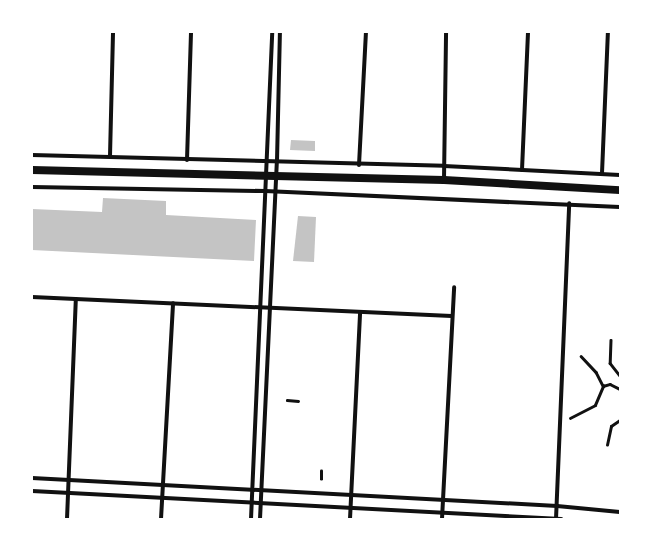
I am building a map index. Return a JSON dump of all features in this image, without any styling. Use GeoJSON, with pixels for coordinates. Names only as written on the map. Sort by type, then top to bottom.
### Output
{"type":"FeatureCollection","features":[{"type":"Feature","properties":{"kind":"main road"},"geometry":{"type":"LineString","coordinates":[[32,170],[444,180],[620,190]]}},
{"type":"Feature","properties":{"kind":"street"},"geometry":{"type":"LineString","coordinates":[[110,156],[113,32]]}},
{"type":"Feature","properties":{"kind":"street"},"geometry":{"type":"LineString","coordinates":[[187,160],[192,32]]}},
{"type":"Feature","properties":{"kind":"street"},"geometry":{"type":"LineString","coordinates":[[251,519],[272,32]]}},
{"type":"Feature","properties":{"kind":"street"},"geometry":{"type":"LineString","coordinates":[[260,519],[276,192],[280,32]]}},
{"type":"Feature","properties":{"kind":"street"},"geometry":{"type":"LineString","coordinates":[[359,165],[366,32]]}},
{"type":"Feature","properties":{"kind":"street"},"geometry":{"type":"LineString","coordinates":[[444,180],[446,32]]}},
{"type":"Feature","properties":{"kind":"street"},"geometry":{"type":"LineString","coordinates":[[522,170],[528,32]]}},
{"type":"Feature","properties":{"kind":"street"},"geometry":{"type":"LineString","coordinates":[[602,173],[608,32]]}},
{"type":"Feature","properties":{"kind":"street"},"geometry":{"type":"LineString","coordinates":[[32,155],[110,156],[187,160],[266,161],[359,165],[444,166],[620,175]]}},
{"type":"Feature","properties":{"kind":"street"},"geometry":{"type":"LineString","coordinates":[[32,187],[265,191],[569,203],[620,207]]}},
{"type":"Feature","properties":{"kind":"street"},"geometry":{"type":"LineString","coordinates":[[556,519],[569,203]]}},
{"type":"Feature","properties":{"kind":"street"},"geometry":{"type":"LineString","coordinates":[[442,519],[454,287]]}},
{"type":"Feature","properties":{"kind":"street"},"geometry":{"type":"LineString","coordinates":[[32,297],[452,316]]}},
{"type":"Feature","properties":{"kind":"street"},"geometry":{"type":"LineString","coordinates":[[67,519],[76,299]]}},
{"type":"Feature","properties":{"kind":"street"},"geometry":{"type":"LineString","coordinates":[[161,519],[173,303]]}},
{"type":"Feature","properties":{"kind":"street"},"geometry":{"type":"LineString","coordinates":[[350,519],[360,312]]}},
{"type":"Feature","properties":{"kind":"street"},"geometry":{"type":"LineString","coordinates":[[32,478],[557,506],[620,512]]}},
{"type":"Feature","properties":{"kind":"street"},"geometry":{"type":"LineString","coordinates":[[32,491],[442,511],[560,519]]}},
{"type":"Feature","properties":{"kind":"path"},"geometry":{"type":"LineString","coordinates":[[611,340],[610,363],[620,376]]}},
{"type":"Feature","properties":{"kind":"path"},"geometry":{"type":"LineString","coordinates":[[582,356],[596,372],[604,386]]}},
{"type":"Feature","properties":{"kind":"path"},"geometry":{"type":"LineString","coordinates":[[570,418],[595,405],[604,386],[610,384],[620,389]]}},
{"type":"Feature","properties":{"kind":"path"},"geometry":{"type":"LineString","coordinates":[[287,400],[298,401]]}},
{"type":"Feature","properties":{"kind":"path"},"geometry":{"type":"LineString","coordinates":[[607,445],[611,426],[620,420]]}},
{"type":"Feature","properties":{"kind":"path"},"geometry":{"type":"LineString","coordinates":[[321,471],[321,478]]}},
{"type":"Feature","properties":{"kind":"building"},"geometry":{"type":"Polygon","coordinates":[[[291,140],[315,141],[315,151],[290,150],[291,140]]]}},
{"type":"Feature","properties":{"kind":"building"},"geometry":{"type":"Polygon","coordinates":[[[103,198],[166,201],[166,215],[256,220],[254,261],[32,250],[32,209],[102,212],[103,198]]]}},
{"type":"Feature","properties":{"kind":"building"},"geometry":{"type":"Polygon","coordinates":[[[298,216],[316,217],[314,262],[293,261],[298,216]]]}}]}
